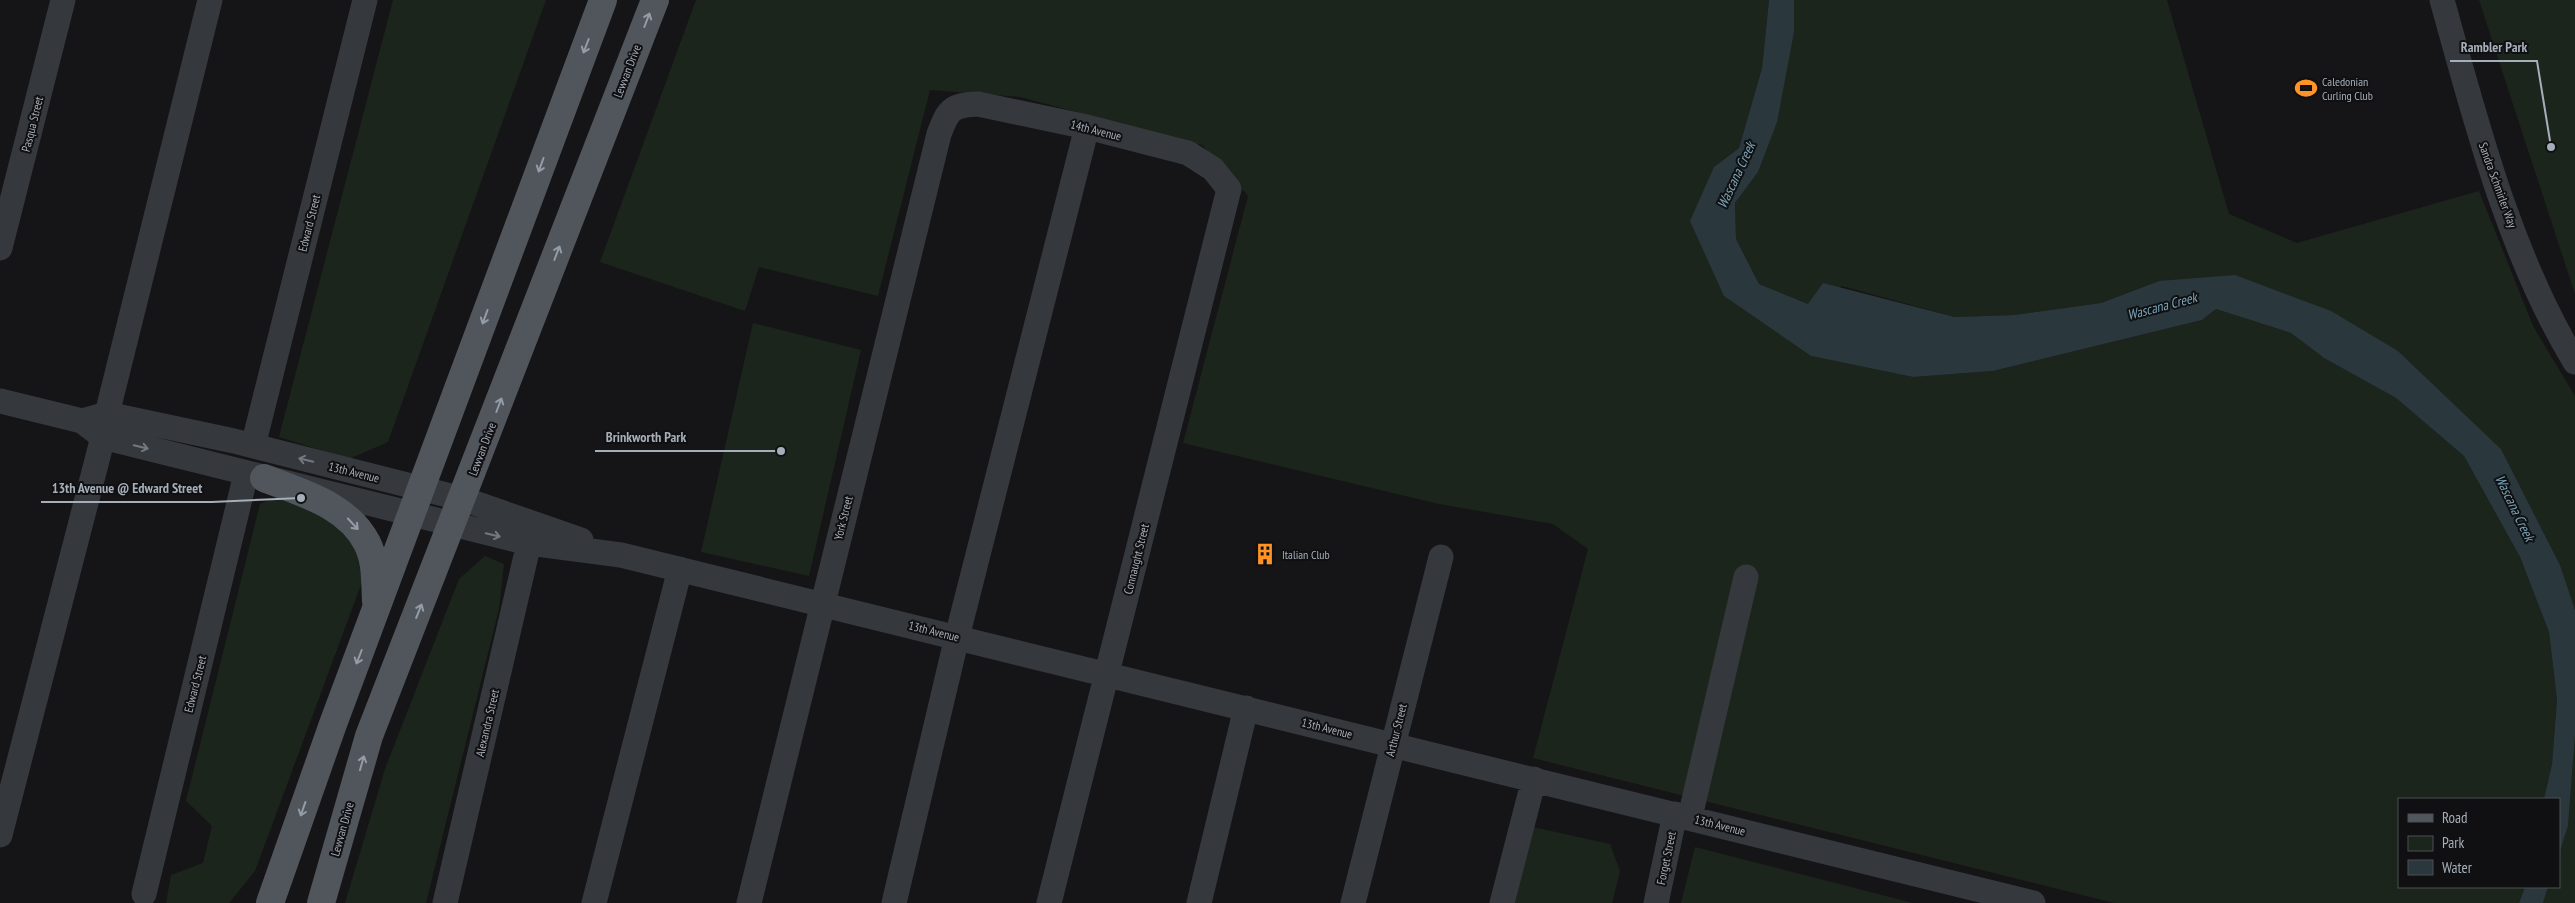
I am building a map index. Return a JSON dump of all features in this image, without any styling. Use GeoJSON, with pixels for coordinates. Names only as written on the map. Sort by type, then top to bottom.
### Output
{"type":"FeatureCollection","features":[{"type":"Feature","properties":{"kind":"main road"},"geometry":{"type":"LineString","coordinates":[[270,903],[333,724],[603,0]]}},
{"type":"Feature","properties":{"kind":"main road","name":"Lewvan Drive"},"geometry":{"type":"LineString","coordinates":[[322,903],[369,736],[453,525],[655,0]]}},
{"type":"Feature","properties":{"kind":"main road"},"geometry":{"type":"LineString","coordinates":[[255,476],[332,506],[354,524],[368,544],[372,560],[376,611]]}},
{"type":"Feature","properties":{"kind":"main road"},"geometry":{"type":"LineString","coordinates":[[254,903],[283,867]]}},
{"type":"Feature","properties":{"kind":"street","name":"Pasqua Street"},"geometry":{"type":"LineString","coordinates":[[0,248],[63,0]]}},
{"type":"Feature","properties":{"kind":"street"},"geometry":{"type":"LineString","coordinates":[[0,835],[105,426],[210,0]]}},
{"type":"Feature","properties":{"kind":"street","name":"Edward Street"},"geometry":{"type":"LineString","coordinates":[[253,446],[365,0]]}},
{"type":"Feature","properties":{"kind":"street","name":"Sandra Schmirler Way"},"geometry":{"type":"LineString","coordinates":[[2442,0],[2488,164],[2530,274],[2575,362]]}},
{"type":"Feature","properties":{"kind":"street","name":"14th Avenue"},"geometry":{"type":"LineString","coordinates":[[939,134],[947,113],[960,105],[978,104],[1087,127],[1188,153],[1213,169],[1229,189],[1225,215]]}},
{"type":"Feature","properties":{"kind":"street"},"geometry":{"type":"LineString","coordinates":[[894,903],[957,637],[1087,127]]}},
{"type":"Feature","properties":{"kind":"street","name":"York Street"},"geometry":{"type":"LineString","coordinates":[[749,903],[939,134]]}},
{"type":"Feature","properties":{"kind":"street","name":"Connaught Street"},"geometry":{"type":"LineString","coordinates":[[1050,903],[1106,674],[1225,215]]}},
{"type":"Feature","properties":{"kind":"street","name":"13th Avenue"},"geometry":{"type":"LineString","coordinates":[[0,401],[105,426],[253,446],[463,499],[536,523],[621,555]]}},
{"type":"Feature","properties":{"kind":"street","name":"13th Avenue"},"geometry":{"type":"LineString","coordinates":[[105,426],[255,476],[453,525],[529,543],[621,555],[680,569],[1683,815],[2033,903]]}},
{"type":"Feature","properties":{"kind":"street","name":"Edward Street"},"geometry":{"type":"LineString","coordinates":[[144,894],[255,476]]}},
{"type":"Feature","properties":{"kind":"street","name":"Alexandra Street"},"geometry":{"type":"LineString","coordinates":[[445,903],[529,543]]}},
{"type":"Feature","properties":{"kind":"street","name":"Arthur Street"},"geometry":{"type":"LineString","coordinates":[[1353,903],[1441,557]]}},
{"type":"Feature","properties":{"kind":"street"},"geometry":{"type":"LineString","coordinates":[[594,903],[680,569]]}},
{"type":"Feature","properties":{"kind":"street","name":"Forget Street"},"geometry":{"type":"LineString","coordinates":[[1656,903],[1683,815],[1746,577]]}},
{"type":"Feature","properties":{"kind":"street"},"geometry":{"type":"LineString","coordinates":[[1199,903],[1246,708]]}},
{"type":"Feature","properties":{"kind":"street"},"geometry":{"type":"LineString","coordinates":[[1502,903],[1534,779]]}},
{"type":"Feature","properties":{"kind":"green space"},"geometry":{"type":"Polygon","coordinates":[[[393,0],[546,0],[388,442],[349,459],[279,437],[393,0]]]}},
{"type":"Feature","properties":{"kind":"green space"},"geometry":{"type":"Polygon","coordinates":[[[696,0],[1769,0],[1762,68],[1739,148],[1714,167],[1725,296],[1811,356],[1913,377],[1993,371],[2202,320],[2216,309],[2291,333],[2324,358],[2396,398],[2464,456],[2520,557],[2549,632],[2557,700],[2552,764],[2544,798],[2398,798],[2398,888],[2525,888],[2519,903],[2114,903],[1533,758],[1588,549],[1553,524],[1439,504],[1183,443],[1248,196],[1202,145],[1020,97],[930,90],[878,296],[759,267],[745,311],[600,262],[696,0]]]}},
{"type":"Feature","properties":{"kind":"green space"},"geometry":{"type":"Polygon","coordinates":[[[1794,0],[2167,0],[2229,214],[2297,243],[2479,191],[2533,326],[2575,396],[2575,610],[2560,565],[2501,449],[2398,351],[2159,281],[2101,303],[2014,315],[1955,317],[1842,286],[1808,304],[1759,284],[1736,239],[1735,203],[1758,172],[1794,32],[1794,0]]]}},
{"type":"Feature","properties":{"kind":"green space"},"geometry":{"type":"Polygon","coordinates":[[[2479,0],[2575,0],[2575,294],[2479,0]]]}},
{"type":"Feature","properties":{"kind":"green space"},"geometry":{"type":"Polygon","coordinates":[[[753,323],[861,350],[809,576],[701,552],[753,323]]]}},
{"type":"Feature","properties":{"kind":"green space"},"geometry":{"type":"Polygon","coordinates":[[[277,497],[326,515],[356,548],[362,582],[255,871],[229,903],[166,903],[171,875],[203,863],[212,826],[186,801],[260,504],[277,497]]]}},
{"type":"Feature","properties":{"kind":"green space"},"geometry":{"type":"Polygon","coordinates":[[[485,556],[504,564],[499,609],[426,903],[345,903],[385,769],[459,579],[485,556]]]}},
{"type":"Feature","properties":{"kind":"green space"},"geometry":{"type":"Polygon","coordinates":[[[2575,736],[2575,903],[2543,903],[2548,888],[2560,888],[2560,851],[2568,826],[2575,736]]]}},
{"type":"Feature","properties":{"kind":"green space"},"geometry":{"type":"Polygon","coordinates":[[[1533,827],[1610,844],[1620,871],[1612,903],[1515,903],[1533,827]]]}},
{"type":"Feature","properties":{"kind":"green space"},"geometry":{"type":"Polygon","coordinates":[[[1695,847],[1913,903],[1681,903],[1695,847]]]}},
{"type":"Feature","properties":{"kind":"water","name":"Wascana Creek"},"geometry":{"type":"Polygon","coordinates":[[[1769,0],[1794,0],[1794,32],[1777,122],[1758,172],[1735,203],[1736,239],[1759,284],[1808,304],[1823,283],[1955,317],[2014,315],[2101,303],[2159,281],[2235,275],[2331,311],[2398,351],[2501,449],[2560,565],[2575,610],[2575,736],[2568,826],[2560,851],[2560,798],[2544,798],[2552,764],[2557,700],[2549,632],[2520,557],[2464,456],[2396,398],[2324,358],[2291,333],[2216,309],[2202,320],[1993,371],[1913,377],[1811,356],[1724,296],[1690,221],[1714,167],[1739,148],[1762,68],[1769,0]]]}},
{"type":"Feature","properties":{"kind":"water"},"geometry":{"type":"Polygon","coordinates":[[[2525,888],[2548,888],[2543,903],[2519,903],[2525,888]]]}},
{"type":"Feature","properties":{"kind":"place","name":"Caledonian Curling Club"},"geometry":{"type":"Point","coordinates":[2306,88]}},
{"type":"Feature","properties":{"kind":"place","name":"Rambler Park"},"geometry":{"type":"Point","coordinates":[2551,147]}},
{"type":"Feature","properties":{"kind":"place","name":"Brinkworth Park"},"geometry":{"type":"Point","coordinates":[781,451]}},
{"type":"Feature","properties":{"kind":"place","name":"13th Avenue @ Edward Street"},"geometry":{"type":"Point","coordinates":[301,498]}},
{"type":"Feature","properties":{"kind":"place","name":"Italian Club"},"geometry":{"type":"Point","coordinates":[1265,554]}}]}
